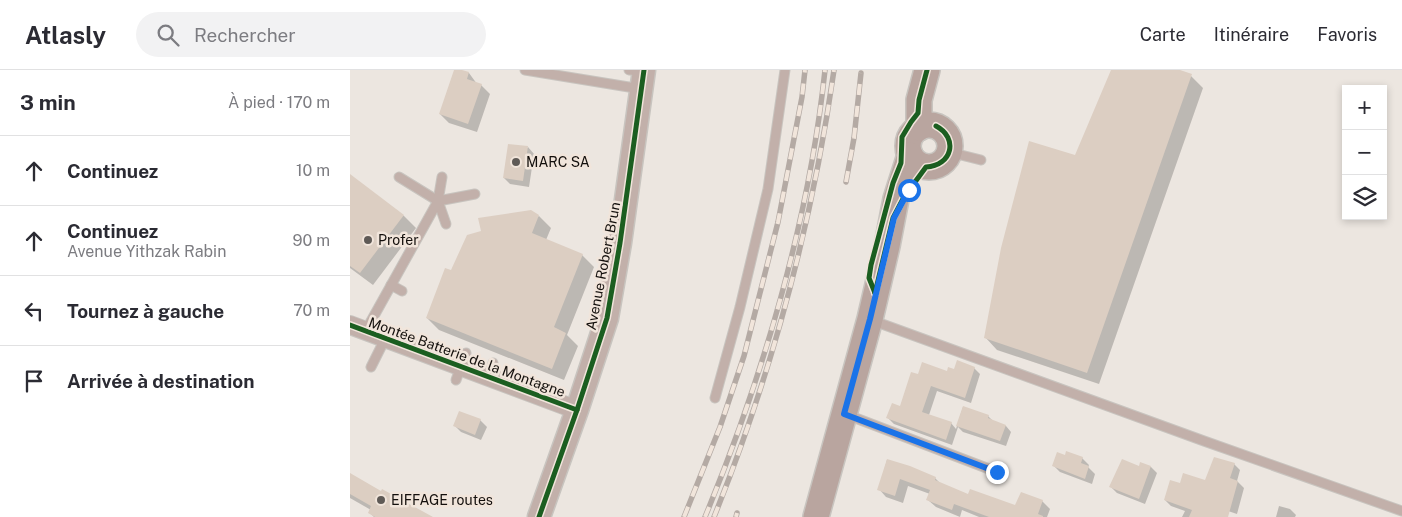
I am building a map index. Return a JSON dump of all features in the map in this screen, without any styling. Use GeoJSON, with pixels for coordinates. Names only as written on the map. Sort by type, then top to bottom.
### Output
{"type":"FeatureCollection","features":[{"type":"Feature","properties":{"kind":"main road"},"geometry":{"type":"LineString","coordinates":[[927,70],[929,99],[927,127]]}},
{"type":"Feature","properties":{"kind":"main road"},"geometry":{"type":"LineString","coordinates":[[927,127],[941,129],[950,142],[949,152],[942,162],[932,167],[918,161],[908,146],[910,137],[927,127]]}},
{"type":"Feature","properties":{"kind":"main road"},"geometry":{"type":"LineString","coordinates":[[816,517],[870,319],[894,218],[918,161]]}},
{"type":"Feature","properties":{"kind":"street","name":"Avenue Robert Brun"},"geometry":{"type":"LineString","coordinates":[[539,517],[607,318],[620,243],[640,75]]}},
{"type":"Feature","properties":{"kind":"street","name":"Montée Batterie de la Montagne"},"geometry":{"type":"LineString","coordinates":[[358,329],[461,367],[491,370],[577,410]]}},
{"type":"Feature","properties":{"kind":"lane"},"geometry":{"type":"LineString","coordinates":[[525,70],[640,75]]}},
{"type":"Feature","properties":{"kind":"lane"},"geometry":{"type":"LineString","coordinates":[[715,398],[740,307],[768,189],[785,70]]}},
{"type":"Feature","properties":{"kind":"lane"},"geometry":{"type":"LineString","coordinates":[[949,152],[981,160]]}},
{"type":"Feature","properties":{"kind":"lane"},"geometry":{"type":"LineString","coordinates":[[399,177],[438,201],[446,224]]}},
{"type":"Feature","properties":{"kind":"lane"},"geometry":{"type":"LineString","coordinates":[[358,329],[391,285],[438,201],[442,178]]}},
{"type":"Feature","properties":{"kind":"lane"},"geometry":{"type":"LineString","coordinates":[[438,201],[475,194]]}},
{"type":"Feature","properties":{"kind":"lane"},"geometry":{"type":"LineString","coordinates":[[391,285],[402,291]]}},
{"type":"Feature","properties":{"kind":"lane"},"geometry":{"type":"LineString","coordinates":[[870,319],[1231,451],[1402,511]]}},
{"type":"Feature","properties":{"kind":"lane"},"geometry":{"type":"LineString","coordinates":[[371,367],[386,339]]}},
{"type":"Feature","properties":{"kind":"lane"},"geometry":{"type":"LineString","coordinates":[[844,414],[997,472]]}},
{"type":"Feature","properties":{"kind":"building"},"geometry":{"type":"Polygon","coordinates":[[[454,70],[469,72],[467,79],[482,84],[468,124],[439,114],[454,70]]]}},
{"type":"Feature","properties":{"kind":"building"},"geometry":{"type":"Polygon","coordinates":[[[1111,70],[1180,70],[1192,74],[1087,373],[984,338],[1001,248],[1029,141],[1075,155],[1111,70]]]}},
{"type":"Feature","properties":{"kind":"building","name":"MARC SA"},"geometry":{"type":"Polygon","coordinates":[[[508,144],[528,146],[523,181],[503,178],[508,144]]]}},
{"type":"Feature","properties":{"kind":"building","name":"Profer"},"geometry":{"type":"Polygon","coordinates":[[[350,174],[404,215],[360,273],[350,266],[350,174]]]}},
{"type":"Feature","properties":{"kind":"building"},"geometry":{"type":"Polygon","coordinates":[[[531,210],[539,215],[532,233],[583,254],[554,327],[566,333],[552,369],[426,318],[445,268],[451,270],[467,235],[481,231],[478,218],[531,210]]]}},
{"type":"Feature","properties":{"kind":"building"},"geometry":{"type":"Polygon","coordinates":[[[957,360],[975,367],[965,398],[931,386],[922,412],[952,422],[946,440],[886,418],[892,403],[900,406],[911,372],[918,374],[922,362],[947,371],[948,367],[954,369],[957,360]]]}},
{"type":"Feature","properties":{"kind":"building"},"geometry":{"type":"Polygon","coordinates":[[[963,406],[989,415],[988,418],[1006,425],[1000,441],[956,426],[963,406]]]}},
{"type":"Feature","properties":{"kind":"building"},"geometry":{"type":"Polygon","coordinates":[[[459,411],[481,419],[475,435],[453,426],[459,411]]]}},
{"type":"Feature","properties":{"kind":"building"},"geometry":{"type":"Polygon","coordinates":[[[1066,451],[1083,457],[1081,463],[1089,466],[1085,479],[1052,466],[1057,452],[1065,455],[1066,451]]]}},
{"type":"Feature","properties":{"kind":"building"},"geometry":{"type":"Polygon","coordinates":[[[1214,457],[1235,463],[1230,478],[1238,481],[1228,517],[1189,517],[1192,510],[1164,500],[1170,480],[1180,483],[1183,473],[1205,480],[1214,457]]]}},
{"type":"Feature","properties":{"kind":"building"},"geometry":{"type":"Polygon","coordinates":[[[887,459],[936,477],[935,480],[968,494],[970,489],[1015,505],[1021,492],[1043,500],[1038,514],[1043,517],[989,517],[954,504],[952,510],[926,500],[930,490],[900,479],[895,496],[877,490],[887,459]]]}},
{"type":"Feature","properties":{"kind":"building"},"geometry":{"type":"Polygon","coordinates":[[[1122,459],[1139,466],[1140,462],[1151,466],[1139,499],[1109,487],[1122,459]]]}},
{"type":"Feature","properties":{"kind":"building","name":"EIFFAGE routes"},"geometry":{"type":"Polygon","coordinates":[[[350,473],[433,517],[375,517],[368,513],[371,506],[350,494],[350,473]]]}},
{"type":"Feature","properties":{"kind":"railway"},"geometry":{"type":"LineString","coordinates":[[684,517],[720,427],[744,356],[778,222],[802,97],[805,70]]}},
{"type":"Feature","properties":{"kind":"railway"},"geometry":{"type":"LineString","coordinates":[[705,517],[746,409],[781,298],[808,184],[825,70]]}},
{"type":"Feature","properties":{"kind":"railway"},"geometry":{"type":"LineString","coordinates":[[714,517],[754,408],[788,297],[814,185],[834,70]]}},
{"type":"Feature","properties":{"kind":"railway"},"geometry":{"type":"LineString","coordinates":[[846,182],[854,138],[861,73]]}},
{"type":"Feature","properties":{"kind":"railway"},"geometry":{"type":"LineString","coordinates":[[736,517],[737,513]]}},
{"type":"Feature","properties":{"kind":"cycle path"},"geometry":{"type":"LineString","coordinates":[[539,517],[607,318],[620,243],[644,70]]}},
{"type":"Feature","properties":{"kind":"cycle path"},"geometry":{"type":"LineString","coordinates":[[875,293],[869,278],[871,265],[893,183],[901,163],[902,137],[918,113],[919,100],[927,70]]}},
{"type":"Feature","properties":{"kind":"cycle path"},"geometry":{"type":"LineString","coordinates":[[875,293],[893,218],[904,197],[926,167],[942,162],[947,157],[950,144],[948,137],[936,126]]}},
{"type":"Feature","properties":{"kind":"cycle path"},"geometry":{"type":"LineString","coordinates":[[350,325],[577,410]]}},
{"type":"Feature","properties":{"kind":"place","name":"MARC SA"},"geometry":{"type":"Point","coordinates":[516,162]}},
{"type":"Feature","properties":{"kind":"place","name":"Profer"},"geometry":{"type":"Point","coordinates":[368,240]}},
{"type":"Feature","properties":{"kind":"place","name":"EIFFAGE routes"},"geometry":{"type":"Point","coordinates":[381,500]}},
{"type":"Feature","properties":{"kind":"route"},"geometry":{"type":"LineString","coordinates":[[909,190],[894,218],[870,319],[844,414],[997,472]]}}]}
